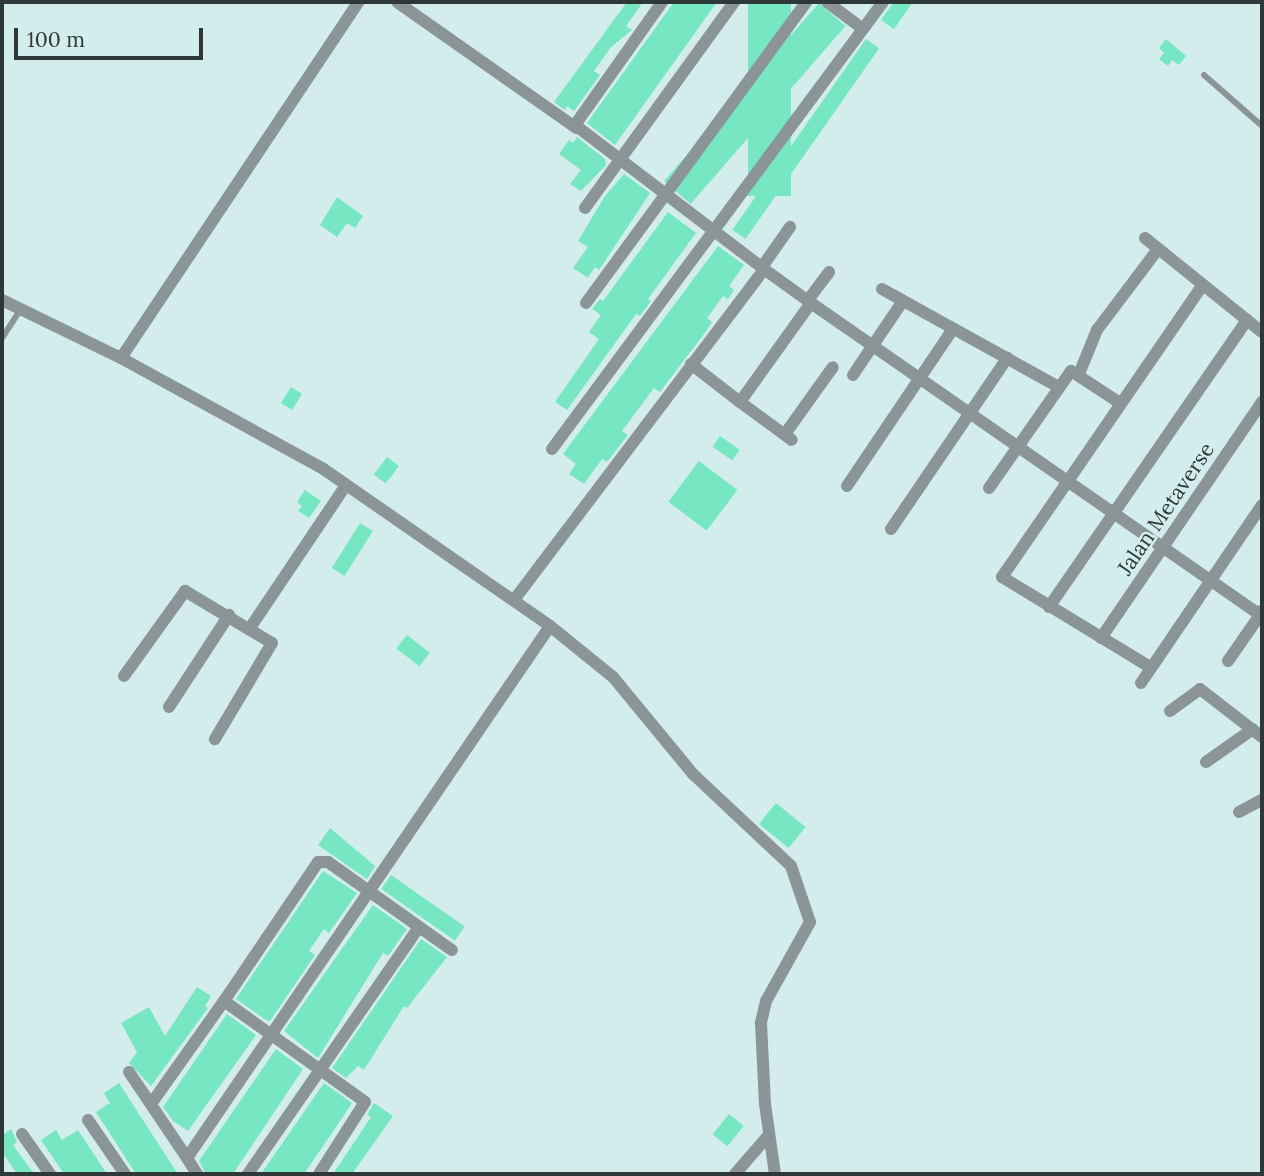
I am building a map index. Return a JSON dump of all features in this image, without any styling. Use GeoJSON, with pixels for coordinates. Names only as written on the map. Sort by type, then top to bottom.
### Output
{"type":"FeatureCollection","features":[{"type":"Feature","properties":{"kind":"street"},"geometry":{"type":"LineString","coordinates":[[121,358],[358,2]]}},
{"type":"Feature","properties":{"kind":"street"},"geometry":{"type":"LineString","coordinates":[[397,2],[577,129],[763,268],[873,346],[1256,612],[1262,612]]}},
{"type":"Feature","properties":{"kind":"street"},"geometry":{"type":"LineString","coordinates":[[577,129],[662,2]]}},
{"type":"Feature","properties":{"kind":"street"},"geometry":{"type":"LineString","coordinates":[[585,208],[734,2]]}},
{"type":"Feature","properties":{"kind":"street"},"geometry":{"type":"LineString","coordinates":[[586,303],[667,196],[806,2]]}},
{"type":"Feature","properties":{"kind":"street"},"geometry":{"type":"LineString","coordinates":[[827,2],[863,29]]}},
{"type":"Feature","properties":{"kind":"street"},"geometry":{"type":"LineString","coordinates":[[552,449],[883,2]]}},
{"type":"Feature","properties":{"kind":"street"},"geometry":{"type":"LineString","coordinates":[[514,600],[763,268],[790,228]]}},
{"type":"Feature","properties":{"kind":"street"},"geometry":{"type":"LineString","coordinates":[[1145,238],[1262,332]]}},
{"type":"Feature","properties":{"kind":"street"},"geometry":{"type":"LineString","coordinates":[[1079,374],[1097,330],[1158,248]]}},
{"type":"Feature","properties":{"kind":"street"},"geometry":{"type":"LineString","coordinates":[[740,402],[829,272]]}},
{"type":"Feature","properties":{"kind":"street"},"geometry":{"type":"LineString","coordinates":[[1150,667],[1002,577],[1203,285]]}},
{"type":"Feature","properties":{"kind":"street"},"geometry":{"type":"LineString","coordinates":[[882,289],[1059,387]]}},
{"type":"Feature","properties":{"kind":"street"},"geometry":{"type":"LineString","coordinates":[[2,300],[121,358],[346,485],[514,600],[613,677],[693,774],[791,866],[810,922],[766,1001],[761,1023],[768,1136],[775,1174]]}},
{"type":"Feature","properties":{"kind":"street"},"geometry":{"type":"LineString","coordinates":[[853,374],[903,301]]}},
{"type":"Feature","properties":{"kind":"street"},"geometry":{"type":"LineString","coordinates":[[1049,607],[1247,320]]}},
{"type":"Feature","properties":{"kind":"street"},"geometry":{"type":"LineString","coordinates":[[847,486],[953,328]]}},
{"type":"Feature","properties":{"kind":"street"},"geometry":{"type":"LineString","coordinates":[[891,529],[1007,358]]}},
{"type":"Feature","properties":{"kind":"street"},"geometry":{"type":"LineString","coordinates":[[691,364],[788,437],[833,367]]}},
{"type":"Feature","properties":{"kind":"street"},"geometry":{"type":"LineString","coordinates":[[989,488],[1071,371],[1120,403]]}},
{"type":"Feature","properties":{"kind":"street","name":"Jalan Metaverse"},"geometry":{"type":"LineString","coordinates":[[1101,638],[1262,402]]}},
{"type":"Feature","properties":{"kind":"street"},"geometry":{"type":"LineString","coordinates":[[250,628],[346,485]]}},
{"type":"Feature","properties":{"kind":"street"},"geometry":{"type":"LineString","coordinates":[[1141,683],[1262,505]]}},
{"type":"Feature","properties":{"kind":"street"},"geometry":{"type":"LineString","coordinates":[[124,676],[185,591],[250,628],[273,648],[215,739]]}},
{"type":"Feature","properties":{"kind":"street"},"geometry":{"type":"LineString","coordinates":[[1228,661],[1262,612]]}},
{"type":"Feature","properties":{"kind":"street"},"geometry":{"type":"LineString","coordinates":[[169,707],[229,615]]}},
{"type":"Feature","properties":{"kind":"street"},"geometry":{"type":"LineString","coordinates":[[187,1158],[550,626]]}},
{"type":"Feature","properties":{"kind":"street"},"geometry":{"type":"LineString","coordinates":[[1170,711],[1196,689],[1258,733],[1206,762]]}},
{"type":"Feature","properties":{"kind":"street"},"geometry":{"type":"LineString","coordinates":[[1239,812],[1262,800]]}},
{"type":"Feature","properties":{"kind":"street"},"geometry":{"type":"LineString","coordinates":[[151,1104],[318,862],[328,862],[452,950]]}},
{"type":"Feature","properties":{"kind":"street"},"geometry":{"type":"LineString","coordinates":[[248,1174],[419,927]]}},
{"type":"Feature","properties":{"kind":"street"},"geometry":{"type":"LineString","coordinates":[[224,1000],[365,1102],[319,1174]]}},
{"type":"Feature","properties":{"kind":"street"},"geometry":{"type":"LineString","coordinates":[[129,1072],[197,1174]]}},
{"type":"Feature","properties":{"kind":"street"},"geometry":{"type":"LineString","coordinates":[[88,1120],[125,1174]]}},
{"type":"Feature","properties":{"kind":"street"},"geometry":{"type":"LineString","coordinates":[[22,1134],[50,1174]]}},
{"type":"Feature","properties":{"kind":"street"},"geometry":{"type":"LineString","coordinates":[[735,1174],[768,1136]]}},
{"type":"Feature","properties":{"kind":"lane"},"geometry":{"type":"LineString","coordinates":[[1204,75],[1262,126]]}},
{"type":"Feature","properties":{"kind":"lane"},"geometry":{"type":"LineString","coordinates":[[2,338],[20,310]]}},
{"type":"Feature","properties":{"kind":"building"},"geometry":{"type":"Polygon","coordinates":[[[627,2],[643,2],[626,26],[632,30],[611,47],[594,71],[600,75],[574,111],[567,106],[565,110],[554,102],[627,2]]]}},
{"type":"Feature","properties":{"kind":"building"},"geometry":{"type":"Polygon","coordinates":[[[674,2],[717,2],[615,145],[587,123],[674,2]]]}},
{"type":"Feature","properties":{"kind":"building"},"geometry":{"type":"Polygon","coordinates":[[[748,2],[791,2],[791,196],[748,196],[748,2]]]}},
{"type":"Feature","properties":{"kind":"building"},"geometry":{"type":"Polygon","coordinates":[[[894,2],[913,2],[894,29],[881,20],[894,2]]]}},
{"type":"Feature","properties":{"kind":"building"},"geometry":{"type":"Polygon","coordinates":[[[819,3],[845,26],[691,204],[664,181],[819,3]]]}},
{"type":"Feature","properties":{"kind":"building"},"geometry":{"type":"Polygon","coordinates":[[[866,39],[879,48],[745,239],[732,230],[866,39]]]}},
{"type":"Feature","properties":{"kind":"building"},"geometry":{"type":"Polygon","coordinates":[[[1166,39],[1186,56],[1179,65],[1172,60],[1168,66],[1159,59],[1164,53],[1159,48],[1166,39]]]}},
{"type":"Feature","properties":{"kind":"building"},"geometry":{"type":"Polygon","coordinates":[[[577,137],[605,159],[606,165],[581,191],[570,184],[581,170],[559,154],[569,140],[573,143],[577,137]]]}},
{"type":"Feature","properties":{"kind":"building"},"geometry":{"type":"Polygon","coordinates":[[[624,174],[650,193],[599,270],[595,267],[588,278],[573,268],[588,247],[578,241],[605,196],[624,174]]]}},
{"type":"Feature","properties":{"kind":"building"},"geometry":{"type":"Polygon","coordinates":[[[337,197],[363,216],[355,228],[347,223],[337,237],[320,225],[337,197]]]}},
{"type":"Feature","properties":{"kind":"building"},"geometry":{"type":"Polygon","coordinates":[[[668,212],[696,233],[648,299],[651,301],[640,316],[636,314],[567,410],[555,402],[599,339],[589,332],[601,315],[592,309],[600,299],[603,301],[668,212]]]}},
{"type":"Feature","properties":{"kind":"building"},"geometry":{"type":"Polygon","coordinates":[[[718,246],[744,265],[729,286],[734,290],[728,299],[723,296],[707,318],[712,322],[707,330],[660,392],[654,388],[622,431],[628,435],[607,462],[602,459],[584,484],[569,474],[576,464],[563,454],[718,246]]]}},
{"type":"Feature","properties":{"kind":"building"},"geometry":{"type":"Polygon","coordinates":[[[291,387],[302,394],[292,410],[281,403],[291,387]]]}},
{"type":"Feature","properties":{"kind":"building"},"geometry":{"type":"Polygon","coordinates":[[[720,436],[740,450],[732,460],[713,447],[720,436]]]}},
{"type":"Feature","properties":{"kind":"building"},"geometry":{"type":"Polygon","coordinates":[[[387,457],[399,466],[386,484],[374,475],[387,457]]]}},
{"type":"Feature","properties":{"kind":"building"},"geometry":{"type":"Polygon","coordinates":[[[699,461],[737,490],[707,531],[668,502],[699,461]]]}},
{"type":"Feature","properties":{"kind":"building"},"geometry":{"type":"Polygon","coordinates":[[[305,490],[321,501],[309,518],[298,511],[302,506],[297,502],[305,490]]]}},
{"type":"Feature","properties":{"kind":"building"},"geometry":{"type":"Polygon","coordinates":[[[360,523],[373,531],[345,576],[332,568],[360,523]]]}},
{"type":"Feature","properties":{"kind":"building"},"geometry":{"type":"Polygon","coordinates":[[[407,635],[430,653],[419,666],[397,648],[407,635]]]}},
{"type":"Feature","properties":{"kind":"building"},"geometry":{"type":"Polygon","coordinates":[[[776,803],[806,827],[789,848],[759,824],[776,803]]]}},
{"type":"Feature","properties":{"kind":"building"},"geometry":{"type":"Polygon","coordinates":[[[330,828],[375,866],[367,879],[318,845],[330,828]]]}},
{"type":"Feature","properties":{"kind":"building"},"geometry":{"type":"Polygon","coordinates":[[[323,871],[357,893],[329,933],[324,929],[309,951],[315,955],[270,1021],[266,1020],[236,999],[323,871]]]}},
{"type":"Feature","properties":{"kind":"building"},"geometry":{"type":"Polygon","coordinates":[[[391,875],[465,927],[455,941],[381,889],[391,875]]]}},
{"type":"Feature","properties":{"kind":"building"},"geometry":{"type":"Polygon","coordinates":[[[373,905],[407,929],[388,956],[383,953],[318,1058],[284,1031],[373,905]]]}},
{"type":"Feature","properties":{"kind":"building"},"geometry":{"type":"Polygon","coordinates":[[[421,939],[447,957],[407,1008],[404,1006],[364,1070],[358,1066],[346,1078],[332,1068],[421,939]]]}},
{"type":"Feature","properties":{"kind":"building"},"geometry":{"type":"Polygon","coordinates":[[[197,987],[211,996],[205,1006],[208,1008],[151,1086],[129,1063],[137,1052],[121,1023],[149,1007],[165,1036],[197,987]]]}},
{"type":"Feature","properties":{"kind":"building"},"geometry":{"type":"Polygon","coordinates":[[[227,1014],[256,1035],[188,1131],[173,1121],[163,1107],[227,1014]]]}},
{"type":"Feature","properties":{"kind":"building"},"geometry":{"type":"Polygon","coordinates":[[[276,1049],[303,1069],[233,1174],[206,1174],[199,1161],[276,1049]]]}},
{"type":"Feature","properties":{"kind":"building"},"geometry":{"type":"Polygon","coordinates":[[[119,1083],[178,1174],[136,1174],[96,1112],[110,1103],[104,1093],[119,1083]]]}},
{"type":"Feature","properties":{"kind":"building"},"geometry":{"type":"Polygon","coordinates":[[[324,1083],[352,1103],[304,1174],[261,1174],[324,1083]]]}},
{"type":"Feature","properties":{"kind":"building"},"geometry":{"type":"Polygon","coordinates":[[[374,1103],[393,1116],[352,1174],[333,1174],[371,1117],[367,1115],[374,1103]]]}},
{"type":"Feature","properties":{"kind":"building"},"geometry":{"type":"Polygon","coordinates":[[[729,1114],[744,1126],[727,1146],[713,1134],[729,1114]]]}},
{"type":"Feature","properties":{"kind":"building"},"geometry":{"type":"Polygon","coordinates":[[[11,1129],[17,1142],[13,1145],[34,1174],[17,1174],[2,1152],[2,1136],[11,1129]]]}},
{"type":"Feature","properties":{"kind":"building"},"geometry":{"type":"Polygon","coordinates":[[[56,1130],[62,1140],[78,1130],[107,1174],[64,1174],[41,1140],[56,1130]]]}}]}
